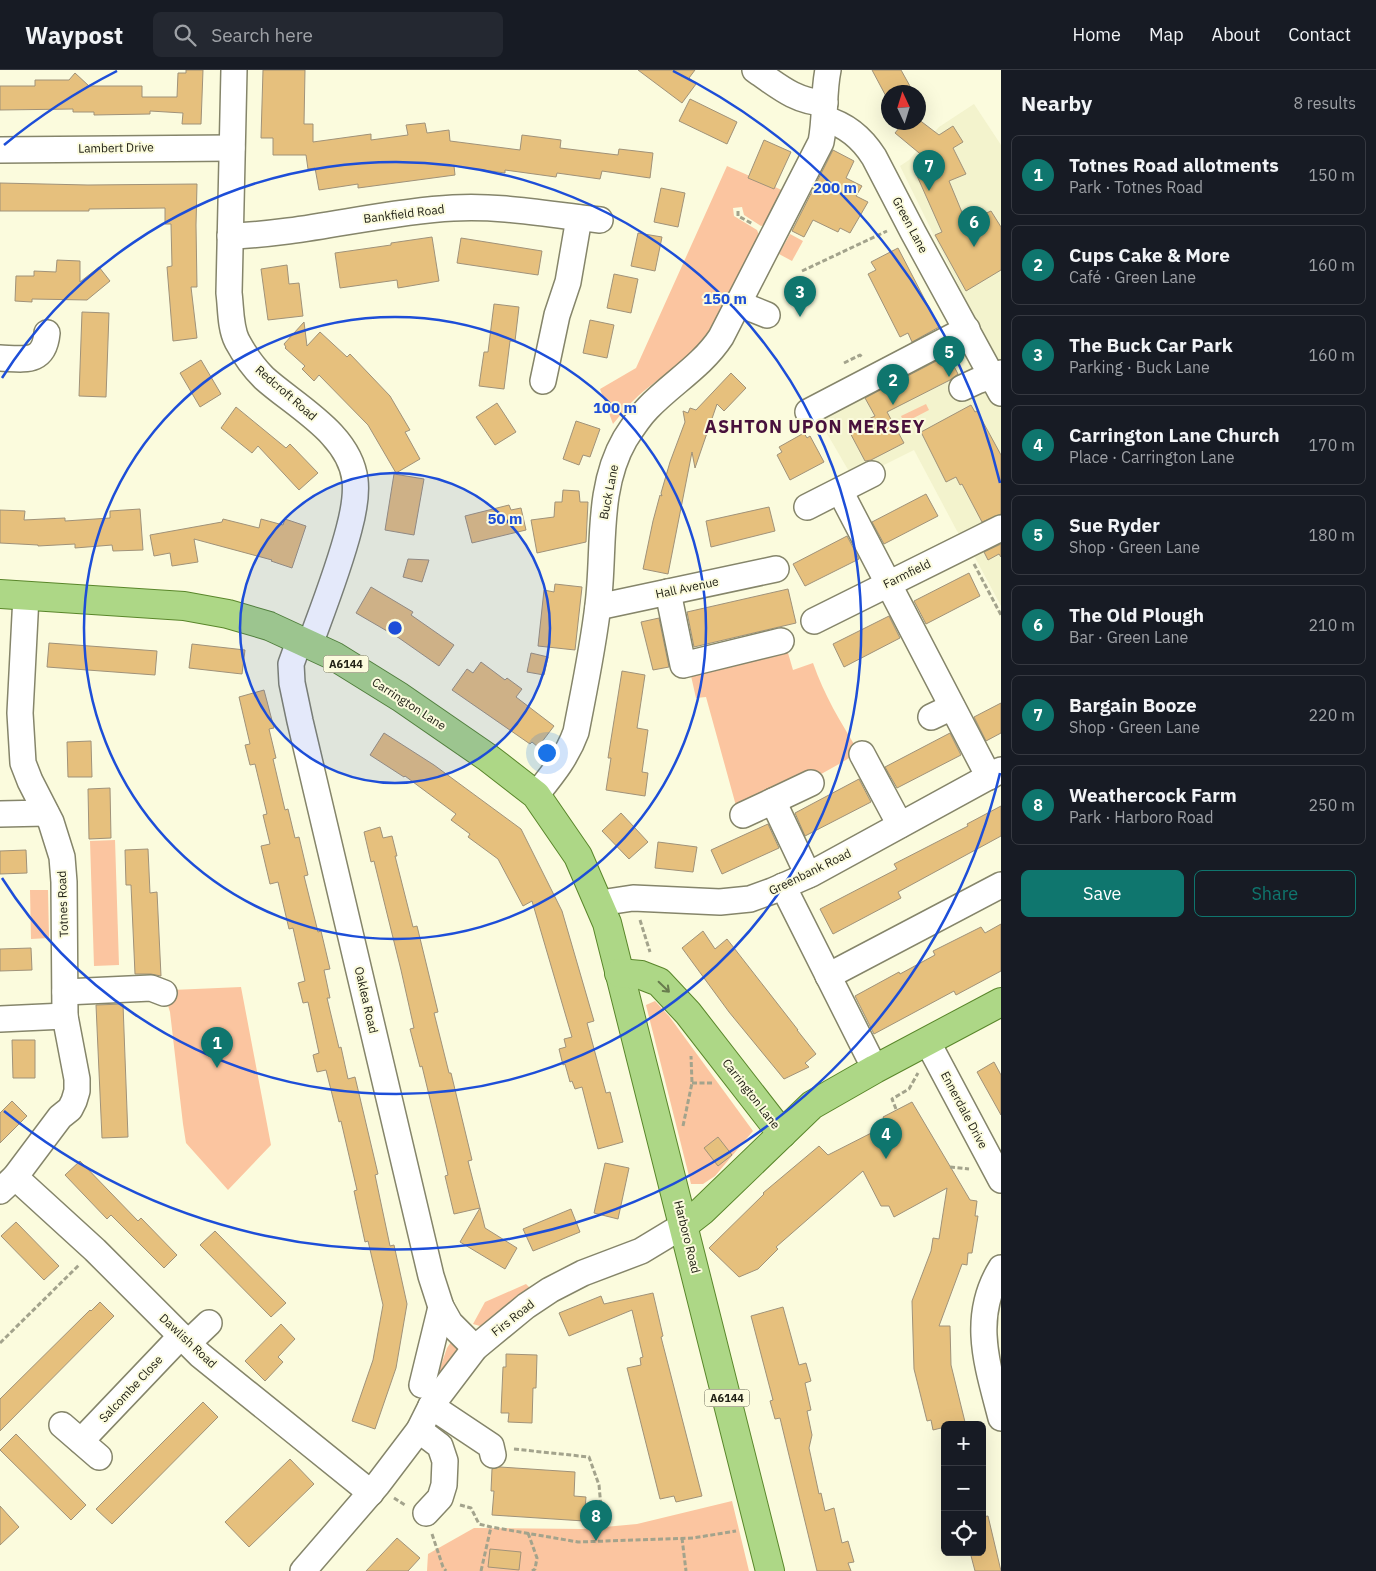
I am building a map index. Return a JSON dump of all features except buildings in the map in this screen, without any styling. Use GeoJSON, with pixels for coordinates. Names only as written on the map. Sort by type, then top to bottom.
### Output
{"type":"FeatureCollection","features":[{"type":"Feature","properties":{"kind":"main road","name":"Carrington Lane"},"geometry":{"type":"LineString","coordinates":[[13,595],[184,606],[228,614],[269,626],[334,656],[400,697],[487,757],[536,795],[578,856],[600,903]]}},
{"type":"Feature","properties":{"kind":"main road","name":"Harboro Road"},"geometry":{"type":"LineString","coordinates":[[600,903],[607,923],[664,1145],[770,1571]]}},
{"type":"Feature","properties":{"kind":"main road","name":"Carrington Lane"},"geometry":{"type":"LineString","coordinates":[[619,973],[641,975],[659,982],[688,1013],[782,1134],[812,1105],[875,1068],[1001,1002]]}},
{"type":"Feature","properties":{"kind":"main road","name":"Firs Road"},"geometry":{"type":"LineString","coordinates":[[684,1226],[782,1134]]}},
{"type":"Feature","properties":{"kind":"street","name":"Redcroft Road"},"geometry":{"type":"LineString","coordinates":[[234,70],[229,293],[236,339],[246,356],[264,377],[320,422],[343,450],[353,470],[355,481],[353,513],[343,552],[305,642]]}},
{"type":"Feature","properties":{"kind":"street","name":"Green Lane"},"geometry":{"type":"LineString","coordinates":[[755,70],[793,96],[815,103],[867,146],[967,329],[998,381]]}},
{"type":"Feature","properties":{"kind":"street"},"geometry":{"type":"LineString","coordinates":[[825,111],[828,70]]}},
{"type":"Feature","properties":{"kind":"street","name":"Buck Lane"},"geometry":{"type":"LineString","coordinates":[[536,795],[563,761],[573,740],[598,607],[604,513],[608,485],[616,458],[632,429],[648,408],[713,348],[817,153],[821,142],[825,111]]}},
{"type":"Feature","properties":{"kind":"street","name":"Lambert Drive"},"geometry":{"type":"LineString","coordinates":[[0,150],[232,148]]}},
{"type":"Feature","properties":{"kind":"street","name":"Bankfield Road"},"geometry":{"type":"LineString","coordinates":[[230,236],[264,234],[424,210],[454,208],[494,209],[590,219],[556,315],[543,381]]}},
{"type":"Feature","properties":{"kind":"street"},"geometry":{"type":"LineString","coordinates":[[737,303],[767,315]]}},
{"type":"Feature","properties":{"kind":"street"},"geometry":{"type":"LineString","coordinates":[[808,412],[967,329]]}},
{"type":"Feature","properties":{"kind":"street"},"geometry":{"type":"LineString","coordinates":[[0,358],[21,358],[36,356],[42,353],[46,345],[46,333]]}},
{"type":"Feature","properties":{"kind":"street"},"geometry":{"type":"LineString","coordinates":[[962,388],[998,381]]}},
{"type":"Feature","properties":{"kind":"street"},"geometry":{"type":"LineString","coordinates":[[807,507],[872,474]]}},
{"type":"Feature","properties":{"kind":"street"},"geometry":{"type":"LineString","coordinates":[[840,491],[888,584],[942,712],[995,774]]}},
{"type":"Feature","properties":{"kind":"street","name":"Farmfield"},"geometry":{"type":"LineString","coordinates":[[814,621],[1001,528]]}},
{"type":"Feature","properties":{"kind":"street","name":"Hall Avenue"},"geometry":{"type":"LineString","coordinates":[[598,607],[776,569]]}},
{"type":"Feature","properties":{"kind":"street"},"geometry":{"type":"LineString","coordinates":[[668,592],[683,665],[781,641]]}},
{"type":"Feature","properties":{"kind":"street","name":"Totnes Road"},"geometry":{"type":"LineString","coordinates":[[8,1184],[60,1116],[70,1108],[77,1091],[77,1079],[65,1004],[62,857],[51,822],[30,782],[23,763],[13,595]]}},
{"type":"Feature","properties":{"kind":"street","name":"Oaklea Road"},"geometry":{"type":"LineString","coordinates":[[305,642],[291,664],[292,683],[429,1266],[441,1307],[450,1323],[475,1348]]}},
{"type":"Feature","properties":{"kind":"street"},"geometry":{"type":"LineString","coordinates":[[862,754],[900,825]]}},
{"type":"Feature","properties":{"kind":"street","name":"Greenbank Road"},"geometry":{"type":"LineString","coordinates":[[600,903],[633,898],[720,902],[750,899],[808,875],[995,774]]}},
{"type":"Feature","properties":{"kind":"street"},"geometry":{"type":"LineString","coordinates":[[743,815],[810,783]]}},
{"type":"Feature","properties":{"kind":"street"},"geometry":{"type":"LineString","coordinates":[[774,801],[808,875]]}},
{"type":"Feature","properties":{"kind":"street"},"geometry":{"type":"LineString","coordinates":[[0,814],[46,813]]}},
{"type":"Feature","properties":{"kind":"street"},"geometry":{"type":"LineString","coordinates":[[828,976],[1001,885]]}},
{"type":"Feature","properties":{"kind":"street"},"geometry":{"type":"LineString","coordinates":[[783,886],[875,1068]]}},
{"type":"Feature","properties":{"kind":"street"},"geometry":{"type":"LineString","coordinates":[[0,1019],[65,1004],[150,988],[164,993]]}},
{"type":"Feature","properties":{"kind":"street","name":"Ennerdale Drive"},"geometry":{"type":"LineString","coordinates":[[927,1041],[1001,1180]]}},
{"type":"Feature","properties":{"kind":"street","name":"Dawlish Road"},"geometry":{"type":"LineString","coordinates":[[8,1184],[95,1250],[200,1355],[375,1489]]}},
{"type":"Feature","properties":{"kind":"street","name":"Firs Road"},"geometry":{"type":"LineString","coordinates":[[427,1396],[475,1348],[526,1306],[550,1290],[583,1273],[641,1251],[684,1226]]}},
{"type":"Feature","properties":{"kind":"street"},"geometry":{"type":"LineString","coordinates":[[1001,1268],[990,1289],[985,1305],[983,1328],[987,1364],[1001,1418]]}},
{"type":"Feature","properties":{"kind":"street","name":"Firs Road"},"geometry":{"type":"LineString","coordinates":[[303,1571],[375,1489],[419,1430],[427,1396],[441,1307]]}},
{"type":"Feature","properties":{"kind":"street","name":"Salcombe Close"},"geometry":{"type":"LineString","coordinates":[[62,1425],[90,1449],[184,1340],[209,1323]]}},
{"type":"Feature","properties":{"kind":"street"},"geometry":{"type":"LineString","coordinates":[[427,1396],[492,1450]]}},
{"type":"Feature","properties":{"kind":"street"},"geometry":{"type":"LineString","coordinates":[[419,1430],[440,1446],[445,1461],[444,1485],[433,1506]]}},
{"type":"Feature","properties":{"kind":"path"},"geometry":{"type":"LineString","coordinates":[[802,271],[894,227]]}},
{"type":"Feature","properties":{"kind":"path"},"geometry":{"type":"LineString","coordinates":[[964,546],[1001,615]]}},
{"type":"Feature","properties":{"kind":"path"},"geometry":{"type":"LineString","coordinates":[[633,898],[659,982]]}},
{"type":"Feature","properties":{"kind":"path"},"geometry":{"type":"LineString","coordinates":[[664,1145],[680,1141],[692,1083],[690,1053]]}},
{"type":"Feature","properties":{"kind":"path"},"geometry":{"type":"LineString","coordinates":[[950,1167],[970,1169]]}},
{"type":"Feature","properties":{"kind":"path"},"geometry":{"type":"LineString","coordinates":[[0,1343],[95,1250]]}},
{"type":"Feature","properties":{"kind":"path"},"geometry":{"type":"LineString","coordinates":[[492,1450],[589,1457],[599,1485],[601,1507]]}},
{"type":"Feature","properties":{"kind":"path"},"geometry":{"type":"LineString","coordinates":[[375,1489],[400,1503],[471,1508],[479,1524],[578,1542],[682,1538],[721,1534],[759,1526]]}},
{"type":"Feature","properties":{"kind":"path"},"geometry":{"type":"LineString","coordinates":[[433,1506],[443,1567],[446,1571]]}},
{"type":"Feature","properties":{"kind":"path"},"geometry":{"type":"LineString","coordinates":[[481,1571],[491,1527]]}},
{"type":"Feature","properties":{"kind":"path"},"geometry":{"type":"LineString","coordinates":[[528,1533],[537,1558],[535,1569],[532,1571]]}},
{"type":"Feature","properties":{"kind":"path"},"geometry":{"type":"LineString","coordinates":[[682,1538],[686,1571]]}},
{"type":"Feature","properties":{"kind":"shaded area"},"geometry":{"type":"Polygon","coordinates":[[[974,104],[1001,145],[1001,606],[971,550],[957,531],[914,450],[854,480],[807,399],[975,319],[900,166],[909,160],[939,127],[974,104]]]}},
{"type":"Feature","properties":{"kind":"shaded area"},"geometry":{"type":"Polygon","coordinates":[[[727,166],[784,191],[765,225],[761,226],[744,215],[742,207],[733,208],[734,216],[757,230],[759,235],[710,329],[694,350],[634,400],[613,424],[600,389],[636,368],[727,166]]]}},
{"type":"Feature","properties":{"kind":"shaded area"},"geometry":{"type":"Polygon","coordinates":[[[790,234],[803,241],[792,261],[779,254],[790,234]]]}},
{"type":"Feature","properties":{"kind":"shaded area"},"geometry":{"type":"Polygon","coordinates":[[[926,404],[929,410],[904,423],[901,416],[926,404]]]}},
{"type":"Feature","properties":{"kind":"shaded area"},"geometry":{"type":"Polygon","coordinates":[[[786,646],[793,670],[813,663],[839,720],[859,752],[800,785],[738,813],[706,697],[696,698],[689,667],[786,646]]]}},
{"type":"Feature","properties":{"kind":"shaded area"},"geometry":{"type":"Polygon","coordinates":[[[115,840],[119,965],[94,966],[90,841],[115,840]]]}},
{"type":"Feature","properties":{"kind":"shaded area"},"geometry":{"type":"Polygon","coordinates":[[[30,890],[48,890],[49,938],[31,939],[30,890]]]}},
{"type":"Feature","properties":{"kind":"shaded area"},"geometry":{"type":"Polygon","coordinates":[[[241,987],[271,1145],[228,1190],[186,1143],[170,1012],[164,993],[172,990],[241,987]]]}},
{"type":"Feature","properties":{"kind":"shaded area"},"geometry":{"type":"Polygon","coordinates":[[[655,1001],[669,1016],[753,1131],[715,1176],[703,1184],[691,1184],[646,1005],[655,1001]]]}},
{"type":"Feature","properties":{"kind":"shaded area"},"geometry":{"type":"Polygon","coordinates":[[[526,1284],[530,1288],[486,1324],[480,1326],[473,1324],[485,1302],[526,1284]]]}},
{"type":"Feature","properties":{"kind":"shaded area"},"geometry":{"type":"Polygon","coordinates":[[[453,1339],[461,1349],[443,1374],[437,1377],[447,1348],[453,1339]]]}},
{"type":"Feature","properties":{"kind":"shaded area"},"geometry":{"type":"Polygon","coordinates":[[[732,1501],[749,1571],[427,1571],[428,1554],[474,1528],[583,1529],[637,1524],[732,1501]]]}},
{"type":"Feature","properties":{"kind":"place","name":"Bargain Booze"},"geometry":{"type":"Point","coordinates":[929,191]}},
{"type":"Feature","properties":{"kind":"place","name":"The Old Plough"},"geometry":{"type":"Point","coordinates":[974,247]}},
{"type":"Feature","properties":{"kind":"place","name":"The Buck Car Park"},"geometry":{"type":"Point","coordinates":[800,317]}},
{"type":"Feature","properties":{"kind":"place","name":"Sue Ryder"},"geometry":{"type":"Point","coordinates":[949,377]}},
{"type":"Feature","properties":{"kind":"place","name":"Cups Cake & More"},"geometry":{"type":"Point","coordinates":[893,405]}},
{"type":"Feature","properties":{"kind":"place","name":"Totnes Road allotments"},"geometry":{"type":"Point","coordinates":[217,1068]}},
{"type":"Feature","properties":{"kind":"place","name":"Carrington Lane Church"},"geometry":{"type":"Point","coordinates":[886,1159]}},
{"type":"Feature","properties":{"kind":"place","name":"Weathercock Farm"},"geometry":{"type":"Point","coordinates":[596,1541]}},
{"type":"Feature","properties":{"kind":"district","name":"ASHTON UPON MERSEY"},"geometry":{"type":"Point","coordinates":[815,427]}}]}
